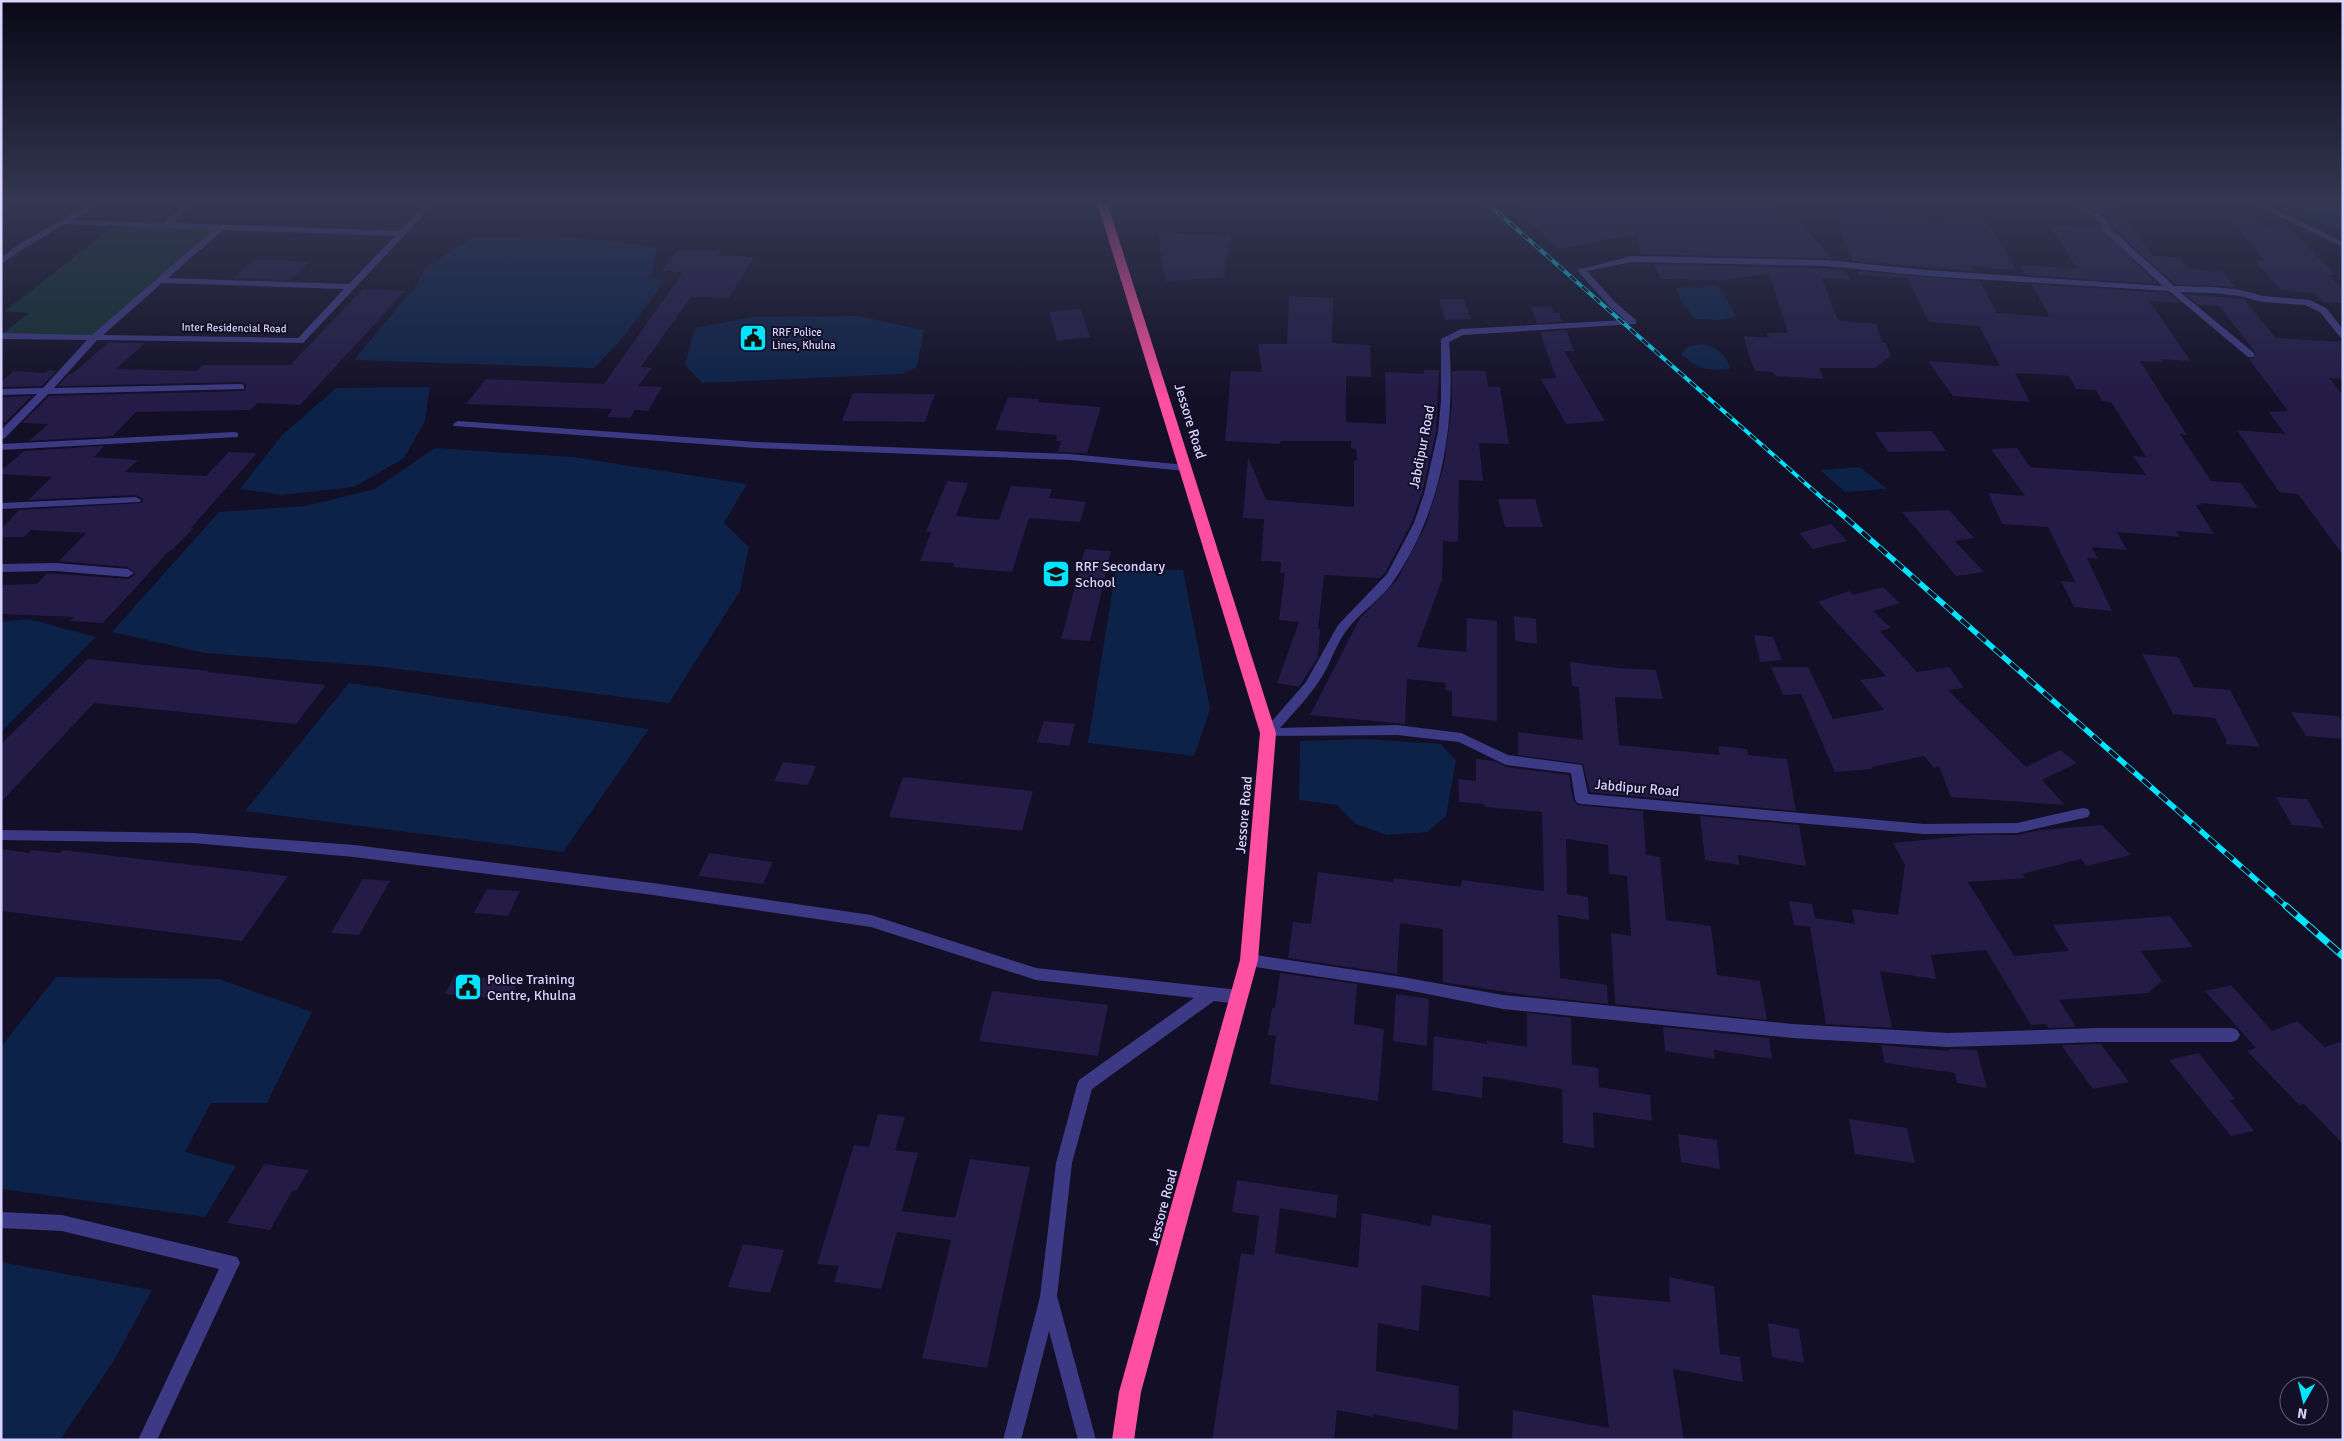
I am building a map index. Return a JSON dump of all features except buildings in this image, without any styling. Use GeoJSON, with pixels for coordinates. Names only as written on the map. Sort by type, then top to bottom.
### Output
{"type":"FeatureCollection","features":[{"type":"Feature","properties":{"kind":"highway","name":"Jessore Road"},"geometry":{"type":"LineString","coordinates":[[1123,269],[1268,733],[1249,960],[1130,1392],[1123,1440]]}},
{"type":"Feature","properties":{"kind":"street"},"geometry":{"type":"LineString","coordinates":[[1,436],[47,390],[96,336],[172,269]]}},
{"type":"Feature","properties":{"kind":"street","name":"Inter Residencial Road"},"geometry":{"type":"LineString","coordinates":[[1,336],[96,336],[300,341],[369,269]]}},
{"type":"Feature","properties":{"kind":"street","name":"Jabdipur Road"},"geometry":{"type":"LineString","coordinates":[[1268,733],[1314,679],[1342,628],[1391,577],[1416,534],[1435,476],[1447,400],[1444,341],[1461,332],[1633,322],[1612,304],[1581,270],[1584,269]]}},
{"type":"Feature","properties":{"kind":"street","name":"Jabdipur Road"},"geometry":{"type":"LineString","coordinates":[[1888,269],[2172,289],[2213,290],[2262,299],[2306,302],[2323,310],[2343,335]]}},
{"type":"Feature","properties":{"kind":"street"},"geometry":{"type":"LineString","coordinates":[[2150,269],[2214,327],[2251,355]]}},
{"type":"Feature","properties":{"kind":"street"},"geometry":{"type":"LineString","coordinates":[[160,280],[352,287]]}},
{"type":"Feature","properties":{"kind":"street"},"geometry":{"type":"LineString","coordinates":[[1,392],[241,387]]}},
{"type":"Feature","properties":{"kind":"street"},"geometry":{"type":"LineString","coordinates":[[458,424],[756,445],[1070,458],[1186,468]]}},
{"type":"Feature","properties":{"kind":"street"},"geometry":{"type":"LineString","coordinates":[[1,447],[234,435]]}},
{"type":"Feature","properties":{"kind":"street"},"geometry":{"type":"LineString","coordinates":[[1,506],[136,500]]}},
{"type":"Feature","properties":{"kind":"street"},"geometry":{"type":"LineString","coordinates":[[1,568],[56,567],[128,573]]}},
{"type":"Feature","properties":{"kind":"street","name":"Jabdipur Road"},"geometry":{"type":"LineString","coordinates":[[1268,733],[1397,730],[1461,738],[1506,760],[1577,769],[1582,799],[1924,829],[2018,828],[2083,813]]}},
{"type":"Feature","properties":{"kind":"street"},"geometry":{"type":"LineString","coordinates":[[1,835],[193,838],[354,851],[653,889],[870,921],[1036,974],[1239,996]]}},
{"type":"Feature","properties":{"kind":"street"},"geometry":{"type":"LineString","coordinates":[[1249,960],[1402,983],[1503,1002],[1792,1031],[1948,1040],[2098,1035],[2232,1035]]}},
{"type":"Feature","properties":{"kind":"street"},"geometry":{"type":"LineString","coordinates":[[1012,1440],[1048,1296],[1064,1163],[1085,1085],[1212,994]]}},
{"type":"Feature","properties":{"kind":"street"},"geometry":{"type":"LineString","coordinates":[[1,1220],[62,1223],[230,1263],[146,1440]]}},
{"type":"Feature","properties":{"kind":"street"},"geometry":{"type":"LineString","coordinates":[[1048,1296],[1087,1440]]}},
{"type":"Feature","properties":{"kind":"green space"},"geometry":{"type":"Polygon","coordinates":[[[59,269],[173,269],[96,336],[1,335],[29,313],[5,311],[59,269]]]}},
{"type":"Feature","properties":{"kind":"water"},"geometry":{"type":"Polygon","coordinates":[[[424,269],[653,269],[651,278],[665,281],[620,341],[594,368],[354,360],[417,284],[424,269]]]}},
{"type":"Feature","properties":{"kind":"water"},"geometry":{"type":"Polygon","coordinates":[[[1718,285],[1737,317],[1720,320],[1695,319],[1681,301],[1676,288],[1718,285]]]}},
{"type":"Feature","properties":{"kind":"water"},"geometry":{"type":"Polygon","coordinates":[[[858,316],[924,330],[917,367],[901,374],[702,383],[685,365],[695,328],[753,317],[858,316]]]}},
{"type":"Feature","properties":{"kind":"water"},"geometry":{"type":"Polygon","coordinates":[[[1702,344],[1720,352],[1729,364],[1730,369],[1715,370],[1704,368],[1681,354],[1687,347],[1702,344]]]}},
{"type":"Feature","properties":{"kind":"water"},"geometry":{"type":"Polygon","coordinates":[[[430,387],[425,421],[404,458],[354,487],[282,495],[240,489],[282,435],[336,388],[430,387]]]}},
{"type":"Feature","properties":{"kind":"water"},"geometry":{"type":"Polygon","coordinates":[[[435,448],[573,457],[747,484],[724,523],[749,547],[740,591],[669,703],[374,666],[205,653],[112,632],[219,512],[306,506],[375,489],[435,448]]]}},
{"type":"Feature","properties":{"kind":"water"},"geometry":{"type":"Polygon","coordinates":[[[1860,467],[1887,489],[1845,492],[1820,470],[1860,467]]]}},
{"type":"Feature","properties":{"kind":"water"},"geometry":{"type":"Polygon","coordinates":[[[1116,568],[1183,570],[1210,709],[1194,756],[1088,743],[1116,568]]]}},
{"type":"Feature","properties":{"kind":"water"},"geometry":{"type":"Polygon","coordinates":[[[28,619],[96,637],[1,732],[1,622],[28,619]]]}},
{"type":"Feature","properties":{"kind":"water"},"geometry":{"type":"Polygon","coordinates":[[[349,683],[649,729],[563,852],[245,811],[349,683]]]}},
{"type":"Feature","properties":{"kind":"water"},"geometry":{"type":"Polygon","coordinates":[[[1365,739],[1441,744],[1456,761],[1446,816],[1427,832],[1387,835],[1356,824],[1337,805],[1299,800],[1300,741],[1365,739]]]}},
{"type":"Feature","properties":{"kind":"water"},"geometry":{"type":"Polygon","coordinates":[[[56,977],[219,979],[312,1012],[267,1103],[211,1103],[185,1152],[236,1166],[205,1217],[1,1189],[1,1047],[56,977]]]}},
{"type":"Feature","properties":{"kind":"water"},"geometry":{"type":"Polygon","coordinates":[[[1,1262],[152,1290],[113,1362],[60,1440],[1,1440],[1,1262]]]}},
{"type":"Feature","properties":{"kind":"railway"},"geometry":{"type":"LineString","coordinates":[[1562,269],[1830,505]]}},
{"type":"Feature","properties":{"kind":"railway"},"geometry":{"type":"LineString","coordinates":[[1829,503],[2287,907]]}},
{"type":"Feature","properties":{"kind":"railway"},"geometry":{"type":"LineString","coordinates":[[2286,906],[2343,956]]}},
{"type":"Feature","properties":{"kind":"place","name":"RRF Police Lines, Khulna"},"geometry":{"type":"Point","coordinates":[753,338]}},
{"type":"Feature","properties":{"kind":"place","name":"RRF Secondary School"},"geometry":{"type":"Point","coordinates":[1056,574]}},
{"type":"Feature","properties":{"kind":"place","name":"Police Training Centre, Khulna"},"geometry":{"type":"Point","coordinates":[468,987]}}]}
